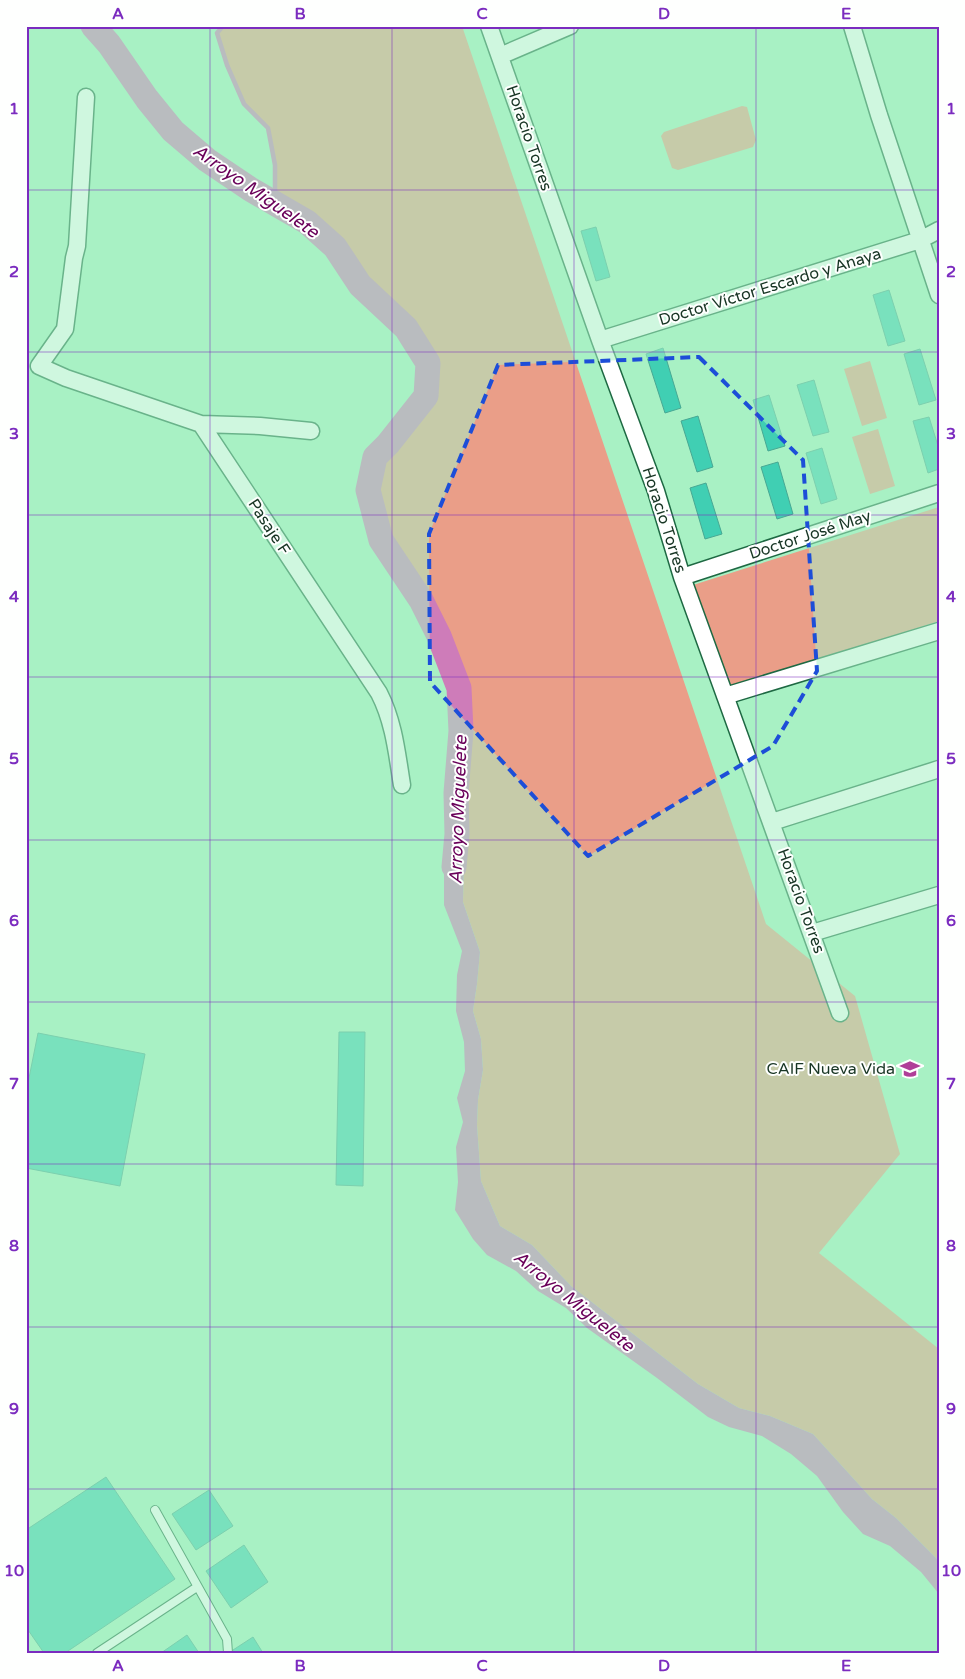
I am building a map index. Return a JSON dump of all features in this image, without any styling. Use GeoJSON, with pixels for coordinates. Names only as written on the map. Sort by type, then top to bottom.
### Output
{"type":"FeatureCollection","features":[{"type":"Feature","properties":{"kind":"street","name":"Horacio Torres"},"geometry":{"type":"LineString","coordinates":[[489,26],[600,340],[653,482],[682,577],[840,1013]]}},
{"type":"Feature","properties":{"kind":"street"},"geometry":{"type":"LineString","coordinates":[[500,56],[570,26]]}},
{"type":"Feature","properties":{"kind":"street"},"geometry":{"type":"LineString","coordinates":[[852,26],[939,295]]}},
{"type":"Feature","properties":{"kind":"street"},"geometry":{"type":"LineString","coordinates":[[86,97],[77,246],[65,329],[33,367],[201,424],[260,426],[312,431]]}},
{"type":"Feature","properties":{"kind":"street","name":"Doctor Víctor Escardo y Anaya"},"geometry":{"type":"LineString","coordinates":[[600,340],[920,240],[939,230]]}},
{"type":"Feature","properties":{"kind":"street","name":"Pasaje F"},"geometry":{"type":"LineString","coordinates":[[201,424],[379,693],[387,708],[393,728],[402,786]]}},
{"type":"Feature","properties":{"kind":"street","name":"Doctor José May"},"geometry":{"type":"LineString","coordinates":[[682,577],[939,493]]}},
{"type":"Feature","properties":{"kind":"street"},"geometry":{"type":"LineString","coordinates":[[725,696],[939,631]]}},
{"type":"Feature","properties":{"kind":"street"},"geometry":{"type":"LineString","coordinates":[[772,822],[939,769]]}},
{"type":"Feature","properties":{"kind":"street"},"geometry":{"type":"LineString","coordinates":[[812,933],[939,895]]}},
{"type":"Feature","properties":{"kind":"lane"},"geometry":{"type":"LineString","coordinates":[[155,1510],[227,1639],[228,1653]]}},
{"type":"Feature","properties":{"kind":"lane"},"geometry":{"type":"LineString","coordinates":[[98,1653],[197,1587]]}},
{"type":"Feature","properties":{"kind":"highlighted area"},"geometry":{"type":"Polygon","coordinates":[[[699,357],[803,460],[817,671],[773,746],[588,856],[430,682],[429,534],[498,365],[699,357]]]}},
{"type":"Feature","properties":{"kind":"shaded area"},"geometry":{"type":"Polygon","coordinates":[[[223,26],[462,26],[766,924],[855,996],[900,1154],[819,1253],[939,1349],[939,1561],[896,1518],[872,1499],[813,1434],[770,1416],[739,1408],[698,1384],[571,1286],[532,1245],[500,1226],[481,1181],[477,1125],[478,1100],[483,1070],[481,1039],[473,1011],[480,952],[463,902],[464,855],[457,834],[456,793],[461,731],[459,688],[439,636],[421,600],[381,540],[368,490],[375,457],[426,396],[428,363],[406,328],[360,285],[335,247],[307,222],[275,203],[275,165],[268,128],[244,104],[227,65],[217,33],[223,26]]]}},
{"type":"Feature","properties":{"kind":"shaded area"},"geometry":{"type":"Polygon","coordinates":[[[742,106],[747,107],[756,140],[753,147],[678,170],[672,168],[661,136],[664,132],[742,106]]]}},
{"type":"Feature","properties":{"kind":"shaded area"},"geometry":{"type":"Polygon","coordinates":[[[870,361],[887,418],[862,426],[844,369],[870,361]]]}},
{"type":"Feature","properties":{"kind":"shaded area"},"geometry":{"type":"Polygon","coordinates":[[[878,429],[895,486],[870,494],[852,437],[878,429]]]}},
{"type":"Feature","properties":{"kind":"shaded area"},"geometry":{"type":"Polygon","coordinates":[[[939,507],[939,621],[731,689],[693,585],[939,507]]]}},
{"type":"Feature","properties":{"kind":"water"},"geometry":{"type":"Polygon","coordinates":[[[457,834],[464,855],[463,902],[480,952],[473,1011],[481,1039],[483,1070],[478,1100],[477,1125],[481,1181],[500,1226],[532,1245],[571,1286],[698,1384],[739,1408],[770,1416],[813,1434],[872,1499],[896,1518],[939,1561],[939,1594],[921,1572],[890,1546],[863,1534],[843,1512],[817,1476],[791,1454],[762,1436],[729,1427],[708,1417],[587,1328],[566,1308],[538,1291],[516,1271],[487,1255],[473,1239],[455,1210],[458,1182],[456,1147],[463,1122],[457,1098],[465,1071],[464,1042],[456,1011],[457,975],[462,951],[444,905],[444,867],[457,834]]]}},
{"type":"Feature","properties":{"kind":"building"},"geometry":{"type":"Polygon","coordinates":[[[596,227],[610,277],[596,281],[581,231],[596,227]]]}},
{"type":"Feature","properties":{"kind":"building"},"geometry":{"type":"Polygon","coordinates":[[[889,290],[905,341],[888,346],[873,295],[889,290]]]}},
{"type":"Feature","properties":{"kind":"building"},"geometry":{"type":"Polygon","coordinates":[[[663,348],[681,408],[665,413],[646,354],[663,348]]]}},
{"type":"Feature","properties":{"kind":"building"},"geometry":{"type":"Polygon","coordinates":[[[920,349],[936,400],[919,405],[904,354],[920,349]]]}},
{"type":"Feature","properties":{"kind":"building"},"geometry":{"type":"Polygon","coordinates":[[[814,380],[829,432],[813,436],[797,385],[814,380]]]}},
{"type":"Feature","properties":{"kind":"building"},"geometry":{"type":"Polygon","coordinates":[[[769,395],[785,446],[768,451],[753,400],[769,395]]]}},
{"type":"Feature","properties":{"kind":"building"},"geometry":{"type":"Polygon","coordinates":[[[698,416],[713,467],[697,472],[681,421],[698,416]]]}},
{"type":"Feature","properties":{"kind":"building"},"geometry":{"type":"Polygon","coordinates":[[[929,417],[939,449],[939,469],[928,473],[913,421],[929,417]]]}},
{"type":"Feature","properties":{"kind":"building"},"geometry":{"type":"Polygon","coordinates":[[[822,448],[837,499],[821,504],[806,453],[822,448]]]}},
{"type":"Feature","properties":{"kind":"building"},"geometry":{"type":"Polygon","coordinates":[[[778,462],[793,514],[777,519],[761,467],[778,462]]]}},
{"type":"Feature","properties":{"kind":"building"},"geometry":{"type":"Polygon","coordinates":[[[706,483],[722,534],[705,539],[690,488],[706,483]]]}},
{"type":"Feature","properties":{"kind":"building"},"geometry":{"type":"Polygon","coordinates":[[[339,1032],[365,1032],[363,1186],[336,1185],[339,1032]]]}},
{"type":"Feature","properties":{"kind":"building"},"geometry":{"type":"Polygon","coordinates":[[[38,1033],[145,1054],[120,1186],[26,1168],[26,1093],[38,1033]]]}},
{"type":"Feature","properties":{"kind":"building"},"geometry":{"type":"Polygon","coordinates":[[[106,1477],[175,1579],[65,1653],[44,1653],[26,1627],[26,1530],[106,1477]]]}},
{"type":"Feature","properties":{"kind":"building"},"geometry":{"type":"Polygon","coordinates":[[[209,1490],[233,1526],[196,1550],[172,1514],[209,1490]]]}},
{"type":"Feature","properties":{"kind":"building"},"geometry":{"type":"Polygon","coordinates":[[[244,1545],[268,1582],[231,1608],[206,1571],[244,1545]]]}},
{"type":"Feature","properties":{"kind":"building"},"geometry":{"type":"Polygon","coordinates":[[[187,1635],[199,1653],[161,1653],[187,1635]]]}},
{"type":"Feature","properties":{"kind":"building"},"geometry":{"type":"Polygon","coordinates":[[[253,1637],[263,1653],[234,1653],[233,1650],[253,1637]]]}},
{"type":"Feature","properties":{"kind":"waterway","name":"Arroyo Miguelete"},"geometry":{"type":"LineString","coordinates":[[93,26],[109,44],[147,99],[173,131],[207,160],[250,189],[307,222],[335,247],[360,285],[406,328],[428,363],[426,396],[388,444],[375,457],[368,490],[381,540],[421,600],[439,636],[459,688],[461,731],[456,793],[457,834],[454,867]]}},
{"type":"Feature","properties":{"kind":"waterway"},"geometry":{"type":"LineString","coordinates":[[223,26],[217,33],[227,65],[244,104],[268,128],[275,165],[275,203]]}},
{"type":"Feature","properties":{"kind":"place","name":"CAIF Nueva Vida"},"geometry":{"type":"Point","coordinates":[910,1069]}}]}
